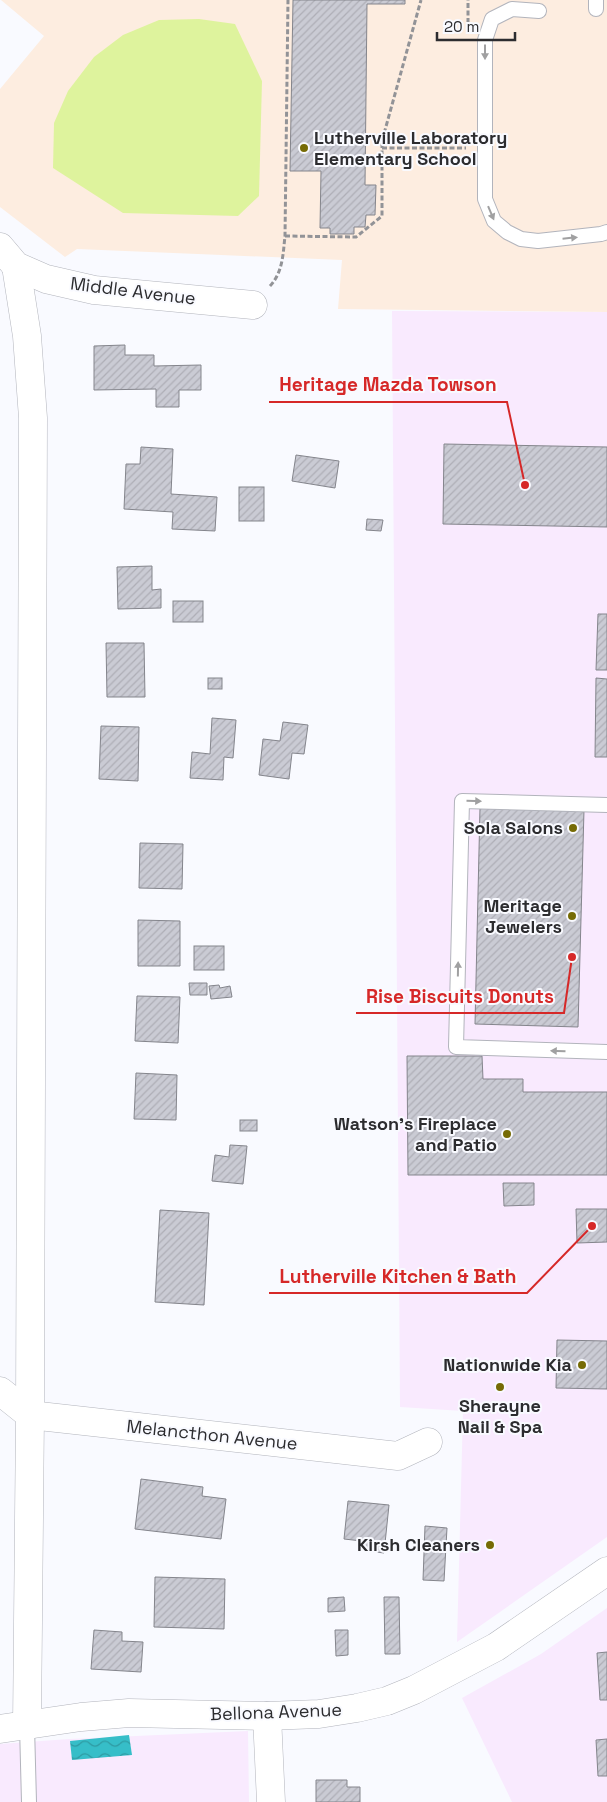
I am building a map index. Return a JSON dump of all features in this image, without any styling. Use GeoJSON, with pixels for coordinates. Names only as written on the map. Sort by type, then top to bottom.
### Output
{"type":"FeatureCollection","features":[{"type":"Feature","properties":{"kind":"street","name":"Middle Avenue"},"geometry":{"type":"LineString","coordinates":[[8,257],[46,278],[94,290],[253,305]]}},
{"type":"Feature","properties":{"kind":"street"},"geometry":{"type":"LineString","coordinates":[[8,257],[28,336],[33,418],[30,1415],[27,1726]]}},
{"type":"Feature","properties":{"kind":"street"},"geometry":{"type":"LineString","coordinates":[[0,1391],[30,1415]]}},
{"type":"Feature","properties":{"kind":"street","name":"Melancthon Avenue"},"geometry":{"type":"LineString","coordinates":[[30,1415],[398,1456],[428,1442]]}},
{"type":"Feature","properties":{"kind":"street","name":"Bellona Avenue"},"geometry":{"type":"LineString","coordinates":[[0,1729],[81,1717],[129,1714],[267,1716],[319,1714],[387,1701],[414,1690],[496,1647],[607,1571]]}},
{"type":"Feature","properties":{"kind":"street"},"geometry":{"type":"LineString","coordinates":[[267,1716],[270,1802]]}},
{"type":"Feature","properties":{"kind":"lane"},"geometry":{"type":"LineString","coordinates":[[539,11],[512,9],[492,19],[485,40],[484,199],[494,221],[507,232],[521,240],[538,241],[605,234]]}},
{"type":"Feature","properties":{"kind":"lane"},"geometry":{"type":"LineString","coordinates":[[607,805],[462,801],[456,1047],[607,1052]]}},
{"type":"Feature","properties":{"kind":"lane"},"geometry":{"type":"LineString","coordinates":[[27,1726],[29,1802]]}},
{"type":"Feature","properties":{"kind":"path"},"geometry":{"type":"LineString","coordinates":[[253,305],[275,280],[283,262],[285,236],[288,0]]}},
{"type":"Feature","properties":{"kind":"path"},"geometry":{"type":"LineString","coordinates":[[285,236],[356,237],[382,216],[382,140],[421,0]]}},
{"type":"Feature","properties":{"kind":"path"},"geometry":{"type":"LineString","coordinates":[[382,148],[468,148]]}},
{"type":"Feature","properties":{"kind":"shaded area","name":"Lutherville Laboratory Elementary School"},"geometry":{"type":"Polygon","coordinates":[[[1,0],[607,0],[607,312],[338,309],[342,260],[77,249],[65,257],[0,207],[0,89],[44,36],[1,0]]]}},
{"type":"Feature","properties":{"kind":"shaded area"},"geometry":{"type":"Polygon","coordinates":[[[392,311],[607,312],[607,1537],[457,1642],[463,1411],[400,1407],[392,311]]]}},
{"type":"Feature","properties":{"kind":"shaded area"},"geometry":{"type":"Polygon","coordinates":[[[607,1608],[607,1802],[512,1802],[462,1698],[541,1654],[607,1608]]]}},
{"type":"Feature","properties":{"kind":"shaded area"},"geometry":{"type":"Polygon","coordinates":[[[248,1731],[249,1802],[0,1802],[0,1744],[248,1731]]]}},
{"type":"Feature","properties":{"kind":"green space"},"geometry":{"type":"Polygon","coordinates":[[[199,19],[235,24],[262,81],[259,196],[238,216],[123,213],[53,168],[54,123],[68,91],[94,57],[123,35],[159,20],[199,19]]]}},
{"type":"Feature","properties":{"kind":"water"},"geometry":{"type":"Polygon","coordinates":[[[129,1735],[132,1755],[72,1760],[70,1741],[129,1735]]]}},
{"type":"Feature","properties":{"kind":"building","name":"Lutherville Laboratory Elementary School"},"geometry":{"type":"Polygon","coordinates":[[[293,0],[405,0],[405,4],[367,4],[365,185],[376,185],[375,215],[366,215],[365,227],[354,227],[354,234],[330,234],[330,228],[320,228],[321,171],[290,171],[293,0]]]}},
{"type":"Feature","properties":{"kind":"building"},"geometry":{"type":"Polygon","coordinates":[[[125,345],[125,355],[154,355],[154,366],[201,365],[201,390],[179,390],[179,407],[156,407],[156,389],[94,390],[94,346],[125,345]]]}},
{"type":"Feature","properties":{"kind":"building"},"geometry":{"type":"Polygon","coordinates":[[[444,444],[607,447],[607,527],[443,524],[444,444]]]}},
{"type":"Feature","properties":{"kind":"building"},"geometry":{"type":"Polygon","coordinates":[[[141,447],[173,449],[171,494],[217,497],[215,531],[172,529],[173,512],[124,509],[126,464],[140,464],[141,447]]]}},
{"type":"Feature","properties":{"kind":"building"},"geometry":{"type":"Polygon","coordinates":[[[296,455],[339,461],[335,488],[292,481],[296,455]]]}},
{"type":"Feature","properties":{"kind":"building"},"geometry":{"type":"Polygon","coordinates":[[[239,487],[264,487],[264,521],[239,521],[239,487]]]}},
{"type":"Feature","properties":{"kind":"building"},"geometry":{"type":"Polygon","coordinates":[[[367,519],[383,520],[381,531],[366,530],[367,519]]]}},
{"type":"Feature","properties":{"kind":"building"},"geometry":{"type":"Polygon","coordinates":[[[152,566],[152,590],[161,589],[161,608],[118,609],[117,567],[152,566]]]}},
{"type":"Feature","properties":{"kind":"building"},"geometry":{"type":"Polygon","coordinates":[[[173,601],[203,601],[203,622],[173,622],[173,601]]]}},
{"type":"Feature","properties":{"kind":"building"},"geometry":{"type":"Polygon","coordinates":[[[598,614],[607,614],[607,670],[596,670],[598,614]]]}},
{"type":"Feature","properties":{"kind":"building"},"geometry":{"type":"Polygon","coordinates":[[[106,643],[144,643],[145,697],[107,697],[106,643]]]}},
{"type":"Feature","properties":{"kind":"building"},"geometry":{"type":"Polygon","coordinates":[[[208,678],[222,678],[222,689],[208,689],[208,678]]]}},
{"type":"Feature","properties":{"kind":"building"},"geometry":{"type":"Polygon","coordinates":[[[596,678],[607,679],[607,757],[595,757],[596,678]]]}},
{"type":"Feature","properties":{"kind":"building"},"geometry":{"type":"Polygon","coordinates":[[[212,718],[236,720],[233,758],[224,757],[223,780],[190,778],[192,752],[210,754],[212,718]]]}},
{"type":"Feature","properties":{"kind":"building"},"geometry":{"type":"Polygon","coordinates":[[[283,722],[308,725],[304,754],[292,753],[289,779],[259,775],[263,739],[280,741],[283,722]]]}},
{"type":"Feature","properties":{"kind":"building"},"geometry":{"type":"Polygon","coordinates":[[[101,726],[139,727],[138,781],[99,779],[101,726]]]}},
{"type":"Feature","properties":{"kind":"building"},"geometry":{"type":"Polygon","coordinates":[[[480,807],[584,810],[578,1027],[475,1024],[480,807]]]}},
{"type":"Feature","properties":{"kind":"building"},"geometry":{"type":"Polygon","coordinates":[[[140,843],[183,844],[182,889],[139,888],[140,843]]]}},
{"type":"Feature","properties":{"kind":"building"},"geometry":{"type":"Polygon","coordinates":[[[138,920],[180,921],[180,966],[138,966],[138,920]]]}},
{"type":"Feature","properties":{"kind":"building"},"geometry":{"type":"Polygon","coordinates":[[[194,946],[224,946],[224,970],[194,970],[194,946]]]}},
{"type":"Feature","properties":{"kind":"building"},"geometry":{"type":"Polygon","coordinates":[[[189,983],[207,983],[207,995],[190,995],[189,983]]]}},
{"type":"Feature","properties":{"kind":"building"},"geometry":{"type":"Polygon","coordinates":[[[219,985],[220,988],[230,986],[232,997],[211,999],[209,986],[219,985]]]}},
{"type":"Feature","properties":{"kind":"building"},"geometry":{"type":"Polygon","coordinates":[[[137,996],[180,997],[178,1043],[135,1041],[137,996]]]}},
{"type":"Feature","properties":{"kind":"building","name":"Watson's Fireplace and Patio"},"geometry":{"type":"Polygon","coordinates":[[[407,1056],[482,1056],[483,1079],[523,1079],[523,1092],[607,1092],[607,1175],[408,1175],[407,1056]]]}},
{"type":"Feature","properties":{"kind":"building"},"geometry":{"type":"Polygon","coordinates":[[[136,1073],[177,1075],[176,1120],[134,1119],[136,1073]]]}},
{"type":"Feature","properties":{"kind":"building"},"geometry":{"type":"Polygon","coordinates":[[[240,1120],[257,1120],[257,1131],[240,1131],[240,1120]]]}},
{"type":"Feature","properties":{"kind":"building"},"geometry":{"type":"Polygon","coordinates":[[[230,1145],[247,1146],[243,1184],[212,1181],[215,1155],[229,1157],[230,1145]]]}},
{"type":"Feature","properties":{"kind":"building"},"geometry":{"type":"Polygon","coordinates":[[[503,1183],[534,1183],[534,1205],[504,1206],[503,1183]]]}},
{"type":"Feature","properties":{"kind":"building"},"geometry":{"type":"Polygon","coordinates":[[[576,1209],[607,1209],[607,1242],[577,1243],[576,1209]]]}},
{"type":"Feature","properties":{"kind":"building"},"geometry":{"type":"Polygon","coordinates":[[[160,1210],[209,1213],[204,1305],[155,1302],[160,1210]]]}},
{"type":"Feature","properties":{"kind":"building","name":"Nationwide Kia"},"geometry":{"type":"Polygon","coordinates":[[[557,1340],[607,1341],[607,1389],[556,1388],[557,1340]]]}},
{"type":"Feature","properties":{"kind":"building"},"geometry":{"type":"Polygon","coordinates":[[[141,1479],[203,1487],[202,1496],[226,1499],[221,1539],[135,1529],[141,1479]]]}},
{"type":"Feature","properties":{"kind":"building"},"geometry":{"type":"Polygon","coordinates":[[[348,1501],[389,1505],[384,1553],[361,1550],[362,1541],[344,1539],[348,1501]]]}},
{"type":"Feature","properties":{"kind":"building"},"geometry":{"type":"Polygon","coordinates":[[[425,1526],[447,1528],[444,1581],[423,1580],[425,1526]]]}},
{"type":"Feature","properties":{"kind":"building"},"geometry":{"type":"Polygon","coordinates":[[[155,1577],[225,1579],[224,1629],[154,1627],[155,1577]]]}},
{"type":"Feature","properties":{"kind":"building"},"geometry":{"type":"Polygon","coordinates":[[[344,1597],[345,1611],[328,1612],[328,1598],[344,1597]]]}},
{"type":"Feature","properties":{"kind":"building"},"geometry":{"type":"Polygon","coordinates":[[[384,1597],[399,1597],[400,1654],[385,1654],[384,1597]]]}},
{"type":"Feature","properties":{"kind":"building"},"geometry":{"type":"Polygon","coordinates":[[[94,1630],[122,1632],[122,1641],[143,1642],[141,1672],[91,1669],[94,1630]]]}},
{"type":"Feature","properties":{"kind":"building"},"geometry":{"type":"Polygon","coordinates":[[[335,1630],[348,1630],[348,1655],[336,1656],[335,1630]]]}},
{"type":"Feature","properties":{"kind":"building"},"geometry":{"type":"Polygon","coordinates":[[[607,1652],[607,1700],[600,1700],[597,1653],[607,1652]]]}},
{"type":"Feature","properties":{"kind":"building"},"geometry":{"type":"Polygon","coordinates":[[[607,1739],[607,1776],[598,1776],[596,1740],[607,1739]]]}},
{"type":"Feature","properties":{"kind":"building"},"geometry":{"type":"Polygon","coordinates":[[[316,1780],[347,1780],[347,1787],[360,1787],[360,1802],[316,1802],[316,1780]]]}},
{"type":"Feature","properties":{"kind":"place","name":"Lutherville Laboratory Elementary School"},"geometry":{"type":"Point","coordinates":[304,148]}},
{"type":"Feature","properties":{"kind":"place","name":"Heritage Mazda Towson"},"geometry":{"type":"Point","coordinates":[525,485]}},
{"type":"Feature","properties":{"kind":"place","name":"Sola Salons"},"geometry":{"type":"Point","coordinates":[573,828]}},
{"type":"Feature","properties":{"kind":"place","name":"Meritage Jewelers"},"geometry":{"type":"Point","coordinates":[572,916]}},
{"type":"Feature","properties":{"kind":"place","name":"Rise Biscuits Donuts"},"geometry":{"type":"Point","coordinates":[572,957]}},
{"type":"Feature","properties":{"kind":"place","name":"Watson's Fireplace and Patio"},"geometry":{"type":"Point","coordinates":[507,1134]}},
{"type":"Feature","properties":{"kind":"place","name":"Lutherville Kitchen & Bath"},"geometry":{"type":"Point","coordinates":[592,1226]}},
{"type":"Feature","properties":{"kind":"place","name":"Nationwide Kia"},"geometry":{"type":"Point","coordinates":[582,1365]}},
{"type":"Feature","properties":{"kind":"place","name":"Sherayne Nail & Spa"},"geometry":{"type":"Point","coordinates":[500,1387]}},
{"type":"Feature","properties":{"kind":"place","name":"Kirsh Cleaners"},"geometry":{"type":"Point","coordinates":[490,1545]}}]}
